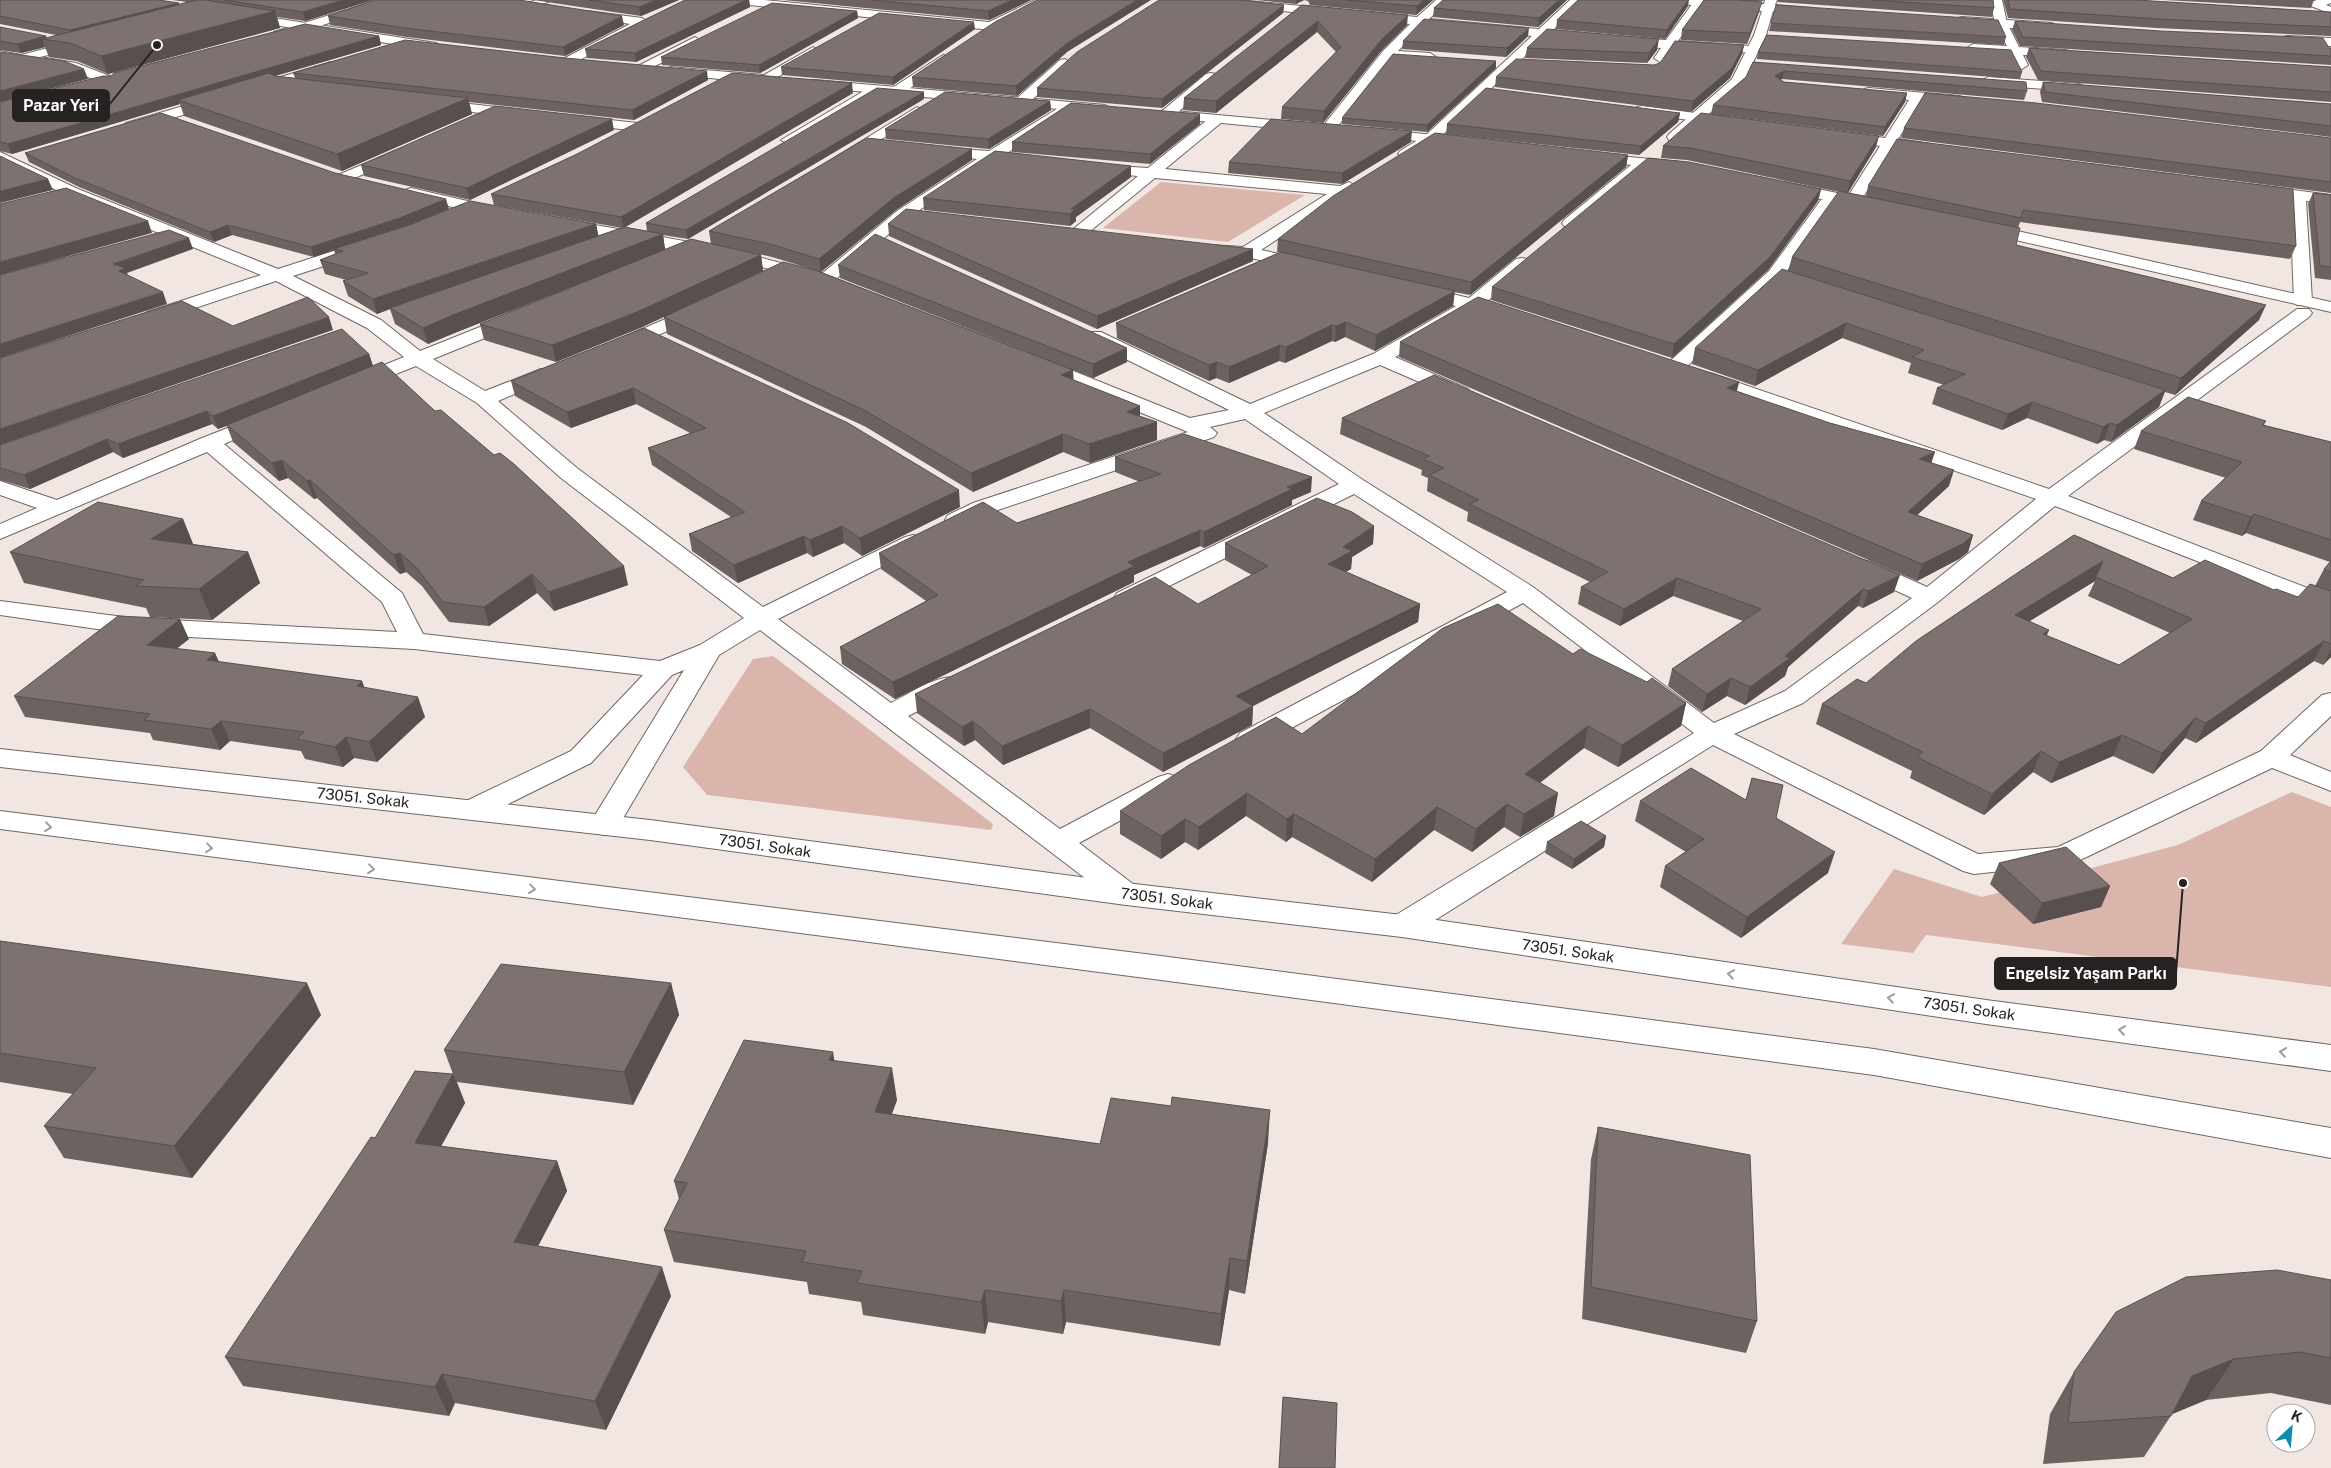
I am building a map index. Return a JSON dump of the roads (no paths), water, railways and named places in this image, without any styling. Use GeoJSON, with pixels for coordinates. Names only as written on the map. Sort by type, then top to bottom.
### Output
{"type":"FeatureCollection","features":[{"type":"Feature","properties":{"kind":"street"},"geometry":{"type":"LineString","coordinates":[[267,38],[392,0]]}},
{"type":"Feature","properties":{"kind":"street"},"geometry":{"type":"LineString","coordinates":[[546,0],[526,5],[558,10]]}},
{"type":"Feature","properties":{"kind":"street"},"geometry":{"type":"LineString","coordinates":[[730,0],[776,2],[875,16],[992,26]]}},
{"type":"Feature","properties":{"kind":"street"},"geometry":{"type":"LineString","coordinates":[[976,37],[992,26],[1044,0]]}},
{"type":"Feature","properties":{"kind":"street"},"geometry":{"type":"LineString","coordinates":[[1203,0],[1589,38]]}},
{"type":"Feature","properties":{"kind":"street"},"geometry":{"type":"LineString","coordinates":[[1280,22],[1311,0]]}},
{"type":"Feature","properties":{"kind":"street"},"geometry":{"type":"LineString","coordinates":[[1328,129],[1388,54],[1418,21],[1443,0]]}},
{"type":"Feature","properties":{"kind":"street"},"geometry":{"type":"LineString","coordinates":[[1391,162],[1431,138],[1576,0]]}},
{"type":"Feature","properties":{"kind":"street"},"geometry":{"type":"LineString","coordinates":[[1669,0],[1771,4],[1828,12]]}},
{"type":"Feature","properties":{"kind":"street"},"geometry":{"type":"LineString","coordinates":[[1996,0],[2001,23],[2031,84],[2033,99]]}},
{"type":"Feature","properties":{"kind":"street"},"geometry":{"type":"LineString","coordinates":[[1652,69],[1700,1]]}},
{"type":"Feature","properties":{"kind":"street"},"geometry":{"type":"LineString","coordinates":[[2322,1],[2315,4],[2331,11]]}},
{"type":"Feature","properties":{"kind":"street"},"geometry":{"type":"LineString","coordinates":[[754,13],[776,2]]}},
{"type":"Feature","properties":{"kind":"street"},"geometry":{"type":"LineString","coordinates":[[858,26],[902,4]]}},
{"type":"Feature","properties":{"kind":"street"},"geometry":{"type":"LineString","coordinates":[[1558,233],[1698,117],[1738,81],[1752,64],[1751,50],[1765,35],[1771,4]]}},
{"type":"Feature","properties":{"kind":"street"},"geometry":{"type":"LineString","coordinates":[[576,12],[646,20],[563,62],[594,65]]}},
{"type":"Feature","properties":{"kind":"street"},"geometry":{"type":"LineString","coordinates":[[225,14],[303,28],[453,49]]}},
{"type":"Feature","properties":{"kind":"street"},"geometry":{"type":"LineString","coordinates":[[2312,14],[2331,14]]}},
{"type":"Feature","properties":{"kind":"street"},"geometry":{"type":"LineString","coordinates":[[1953,20],[2060,27]]}},
{"type":"Feature","properties":{"kind":"street"},"geometry":{"type":"LineString","coordinates":[[638,68],[709,34]]}},
{"type":"Feature","properties":{"kind":"street"},"geometry":{"type":"LineString","coordinates":[[46,39],[76,45]]}},
{"type":"Feature","properties":{"kind":"street"},"geometry":{"type":"LineString","coordinates":[[2274,39],[2327,41],[2331,52]]}},
{"type":"Feature","properties":{"kind":"street"},"geometry":{"type":"LineString","coordinates":[[26,57],[94,40]]}},
{"type":"Feature","properties":{"kind":"street"},"geometry":{"type":"LineString","coordinates":[[1609,40],[1751,50]]}},
{"type":"Feature","properties":{"kind":"street"},"geometry":{"type":"LineString","coordinates":[[379,51],[407,43]]}},
{"type":"Feature","properties":{"kind":"street"},"geometry":{"type":"LineString","coordinates":[[764,79],[824,45]]}},
{"type":"Feature","properties":{"kind":"street"},"geometry":{"type":"LineString","coordinates":[[1955,47],[2082,55]]}},
{"type":"Feature","properties":{"kind":"street"},"geometry":{"type":"LineString","coordinates":[[897,91],[952,53]]}},
{"type":"Feature","properties":{"kind":"street"},"geometry":{"type":"LineString","coordinates":[[1388,54],[1444,58]]}},
{"type":"Feature","properties":{"kind":"street"},"geometry":{"type":"LineString","coordinates":[[0,55],[26,57],[71,66],[115,79],[91,85]]}},
{"type":"Feature","properties":{"kind":"street"},"geometry":{"type":"LineString","coordinates":[[1020,102],[1072,58]]}},
{"type":"Feature","properties":{"kind":"street"},"geometry":{"type":"LineString","coordinates":[[1491,61],[1529,63]]}},
{"type":"Feature","properties":{"kind":"street"},"geometry":{"type":"LineString","coordinates":[[117,130],[342,62]]}},
{"type":"Feature","properties":{"kind":"street"},"geometry":{"type":"LineString","coordinates":[[620,67],[1117,110]]}},
{"type":"Feature","properties":{"kind":"street"},"geometry":{"type":"LineString","coordinates":[[1166,115],[1222,68]]}},
{"type":"Feature","properties":{"kind":"street"},"geometry":{"type":"LineString","coordinates":[[706,90],[731,76]]}},
{"type":"Feature","properties":{"kind":"street"},"geometry":{"type":"LineString","coordinates":[[1973,80],[2089,89]]}},
{"type":"Feature","properties":{"kind":"street"},"geometry":{"type":"LineString","coordinates":[[1738,81],[1757,83]]}},
{"type":"Feature","properties":{"kind":"street"},"geometry":{"type":"LineString","coordinates":[[268,85],[308,90]]}},
{"type":"Feature","properties":{"kind":"street"},"geometry":{"type":"LineString","coordinates":[[772,150],[874,89]]}},
{"type":"Feature","properties":{"kind":"street"},"geometry":{"type":"LineString","coordinates":[[1481,91],[1501,93]]}},
{"type":"Feature","properties":{"kind":"street"},"geometry":{"type":"LineString","coordinates":[[1851,91],[1975,102]]}},
{"type":"Feature","properties":{"kind":"street"},"geometry":{"type":"LineString","coordinates":[[824,168],[942,95]]}},
{"type":"Feature","properties":{"kind":"street"},"geometry":{"type":"LineString","coordinates":[[1853,201],[1917,96]]}},
{"type":"Feature","properties":{"kind":"street"},"geometry":{"type":"LineString","coordinates":[[416,102],[533,115]]}},
{"type":"Feature","properties":{"kind":"street"},"geometry":{"type":"LineString","coordinates":[[542,220],[691,247],[766,264],[832,284],[876,238],[903,214],[990,155],[1068,106]]}},
{"type":"Feature","properties":{"kind":"street"},"geometry":{"type":"LineString","coordinates":[[1629,109],[1736,122]]}},
{"type":"Feature","properties":{"kind":"street"},"geometry":{"type":"LineString","coordinates":[[469,123],[496,111]]}},
{"type":"Feature","properties":{"kind":"street"},"geometry":{"type":"LineString","coordinates":[[1147,113],[1347,130]]}},
{"type":"Feature","properties":{"kind":"street"},"geometry":{"type":"LineString","coordinates":[[164,116],[193,126]]}},
{"type":"Feature","properties":{"kind":"street"},"geometry":{"type":"LineString","coordinates":[[562,118],[637,127]]}},
{"type":"Feature","properties":{"kind":"street"},"geometry":{"type":"LineString","coordinates":[[612,140],[654,118]]}},
{"type":"Feature","properties":{"kind":"street"},"geometry":{"type":"LineString","coordinates":[[1078,234],[1216,119]]}},
{"type":"Feature","properties":{"kind":"street"},"geometry":{"type":"LineString","coordinates":[[1365,132],[1479,144]]}},
{"type":"Feature","properties":{"kind":"street"},"geometry":{"type":"LineString","coordinates":[[1822,134],[1948,150]]}},
{"type":"Feature","properties":{"kind":"street"},"geometry":{"type":"LineString","coordinates":[[866,143],[894,146]]}},
{"type":"Feature","properties":{"kind":"street"},"geometry":{"type":"LineString","coordinates":[[923,149],[1038,160]]}},
{"type":"Feature","properties":{"kind":"street"},"geometry":{"type":"LineString","coordinates":[[371,184],[339,176],[406,150]]}},
{"type":"Feature","properties":{"kind":"street"},"geometry":{"type":"LineString","coordinates":[[1575,155],[1653,153],[1697,173]]}},
{"type":"Feature","properties":{"kind":"street"},"geometry":{"type":"LineString","coordinates":[[6,159],[31,156]]}},
{"type":"Feature","properties":{"kind":"street"},"geometry":{"type":"LineString","coordinates":[[6,159],[72,192],[277,275],[383,321],[419,359],[484,399],[569,473],[887,716],[1126,894]]}},
{"type":"Feature","properties":{"kind":"street"},"geometry":{"type":"LineString","coordinates":[[1076,165],[1152,174],[1343,191]]}},
{"type":"Feature","properties":{"kind":"street"},"geometry":{"type":"LineString","coordinates":[[1246,252],[1359,181]]}},
{"type":"Feature","properties":{"kind":"street"},"geometry":{"type":"LineString","coordinates":[[1768,187],[1853,201],[1888,213],[1827,203],[1768,187]]}},
{"type":"Feature","properties":{"kind":"street"},"geometry":{"type":"LineString","coordinates":[[390,188],[474,208],[513,215]]}},
{"type":"Feature","properties":{"kind":"street"},"geometry":{"type":"LineString","coordinates":[[2240,188],[2331,200]]}},
{"type":"Feature","properties":{"kind":"street"},"geometry":{"type":"LineString","coordinates":[[45,199],[72,192]]}},
{"type":"Feature","properties":{"kind":"street"},"geometry":{"type":"LineString","coordinates":[[450,217],[500,195]]}},
{"type":"Feature","properties":{"kind":"street"},"geometry":{"type":"LineString","coordinates":[[2298,195],[2303,307]]}},
{"type":"Feature","properties":{"kind":"street"},"geometry":{"type":"LineString","coordinates":[[1827,203],[1775,275],[1666,364],[2052,497],[2331,606]]}},
{"type":"Feature","properties":{"kind":"street"},"geometry":{"type":"LineString","coordinates":[[903,214],[932,217]]}},
{"type":"Feature","properties":{"kind":"street"},"geometry":{"type":"LineString","coordinates":[[589,248],[627,235],[652,220]]}},
{"type":"Feature","properties":{"kind":"street"},"geometry":{"type":"LineString","coordinates":[[1964,230],[2303,307],[2331,320]]}},
{"type":"Feature","properties":{"kind":"street"},"geometry":{"type":"LineString","coordinates":[[1058,232],[1097,236]]}},
{"type":"Feature","properties":{"kind":"street"},"geometry":{"type":"LineString","coordinates":[[148,240],[175,233]]}},
{"type":"Feature","properties":{"kind":"street"},"geometry":{"type":"LineString","coordinates":[[664,258],[691,247],[708,237]]}},
{"type":"Feature","properties":{"kind":"street"},"geometry":{"type":"LineString","coordinates":[[876,238],[899,248]]}},
{"type":"Feature","properties":{"kind":"street"},"geometry":{"type":"LineString","coordinates":[[138,321],[371,245]]}},
{"type":"Feature","properties":{"kind":"street"},"geometry":{"type":"LineString","coordinates":[[1197,247],[1246,252],[1325,269]]}},
{"type":"Feature","properties":{"kind":"street"},"geometry":{"type":"LineString","coordinates":[[1188,425],[1249,412],[1380,358],[1474,303],[1535,252]]}},
{"type":"Feature","properties":{"kind":"street"},"geometry":{"type":"LineString","coordinates":[[1252,270],[1279,259]]}},
{"type":"Feature","properties":{"kind":"street"},"geometry":{"type":"LineString","coordinates":[[765,279],[783,270]]}},
{"type":"Feature","properties":{"kind":"street"},"geometry":{"type":"LineString","coordinates":[[1775,275],[1794,281]]}},
{"type":"Feature","properties":{"kind":"street"},"geometry":{"type":"LineString","coordinates":[[1399,286],[1474,303],[1519,318]]}},
{"type":"Feature","properties":{"kind":"street"},"geometry":{"type":"LineString","coordinates":[[602,352],[656,338],[720,300]]}},
{"type":"Feature","properties":{"kind":"street"},"geometry":{"type":"LineString","coordinates":[[1402,926],[1712,734],[1794,697],[1929,597],[2052,497],[2180,405],[2303,307],[2331,307]]}},
{"type":"Feature","properties":{"kind":"street"},"geometry":{"type":"LineString","coordinates":[[337,391],[528,314]]}},
{"type":"Feature","properties":{"kind":"street"},"geometry":{"type":"LineString","coordinates":[[347,332],[383,321]]}},
{"type":"Feature","properties":{"kind":"street"},"geometry":{"type":"LineString","coordinates":[[1097,332],[1249,412],[1355,485],[1524,592],[1712,734],[1974,864],[2063,856],[2271,757],[2331,701]]}},
{"type":"Feature","properties":{"kind":"street"},"geometry":{"type":"LineString","coordinates":[[472,810],[582,757],[663,668],[709,650],[761,618],[933,532],[973,503],[1207,433],[1025,358]]}},
{"type":"Feature","properties":{"kind":"street"},"geometry":{"type":"LineString","coordinates":[[1380,358],[1480,402]]}},
{"type":"Feature","properties":{"kind":"street"},"geometry":{"type":"LineString","coordinates":[[484,399],[566,366]]}},
{"type":"Feature","properties":{"kind":"street"},"geometry":{"type":"LineString","coordinates":[[0,532],[209,442],[282,413]]}},
{"type":"Feature","properties":{"kind":"street"},"geometry":{"type":"LineString","coordinates":[[209,442],[393,598],[414,641]]}},
{"type":"Feature","properties":{"kind":"street"},"geometry":{"type":"LineString","coordinates":[[1108,607],[1355,485]]}},
{"type":"Feature","properties":{"kind":"street"},"geometry":{"type":"LineString","coordinates":[[0,488],[56,507]]}},
{"type":"Feature","properties":{"kind":"street"},"geometry":{"type":"LineString","coordinates":[[1844,558],[1929,597]]}},
{"type":"Feature","properties":{"kind":"street"},"geometry":{"type":"LineString","coordinates":[[1224,753],[1524,592]]}},
{"type":"Feature","properties":{"kind":"street"},"geometry":{"type":"LineString","coordinates":[[0,608],[132,626],[414,641],[663,668]]}},
{"type":"Feature","properties":{"kind":"street"},"geometry":{"type":"LineString","coordinates":[[604,825],[709,650]]}},
{"type":"Feature","properties":{"kind":"street"},"geometry":{"type":"LineString","coordinates":[[887,716],[975,672]]}},
{"type":"Feature","properties":{"kind":"street"},"geometry":{"type":"LineString","coordinates":[[2271,757],[2331,782]]}},
{"type":"Feature","properties":{"kind":"street","name":"73051. Sokak"},"geometry":{"type":"LineString","coordinates":[[0,758],[604,825],[1126,894],[1402,926],[1986,1012],[2331,1058]]}},
{"type":"Feature","properties":{"kind":"street"},"geometry":{"type":"LineString","coordinates":[[1057,842],[1189,772]]}},
{"type":"Feature","properties":{"kind":"street"},"geometry":{"type":"LineString","coordinates":[[0,820],[1161,968],[1864,1061],[2331,1143]]}},
{"type":"Feature","properties":{"kind":"place","name":"Pazar Yeri"},"geometry":{"type":"Point","coordinates":[157,45]}},
{"type":"Feature","properties":{"kind":"place","name":"Engelsiz Yaşam Parkı"},"geometry":{"type":"Point","coordinates":[2183,883]}}]}
